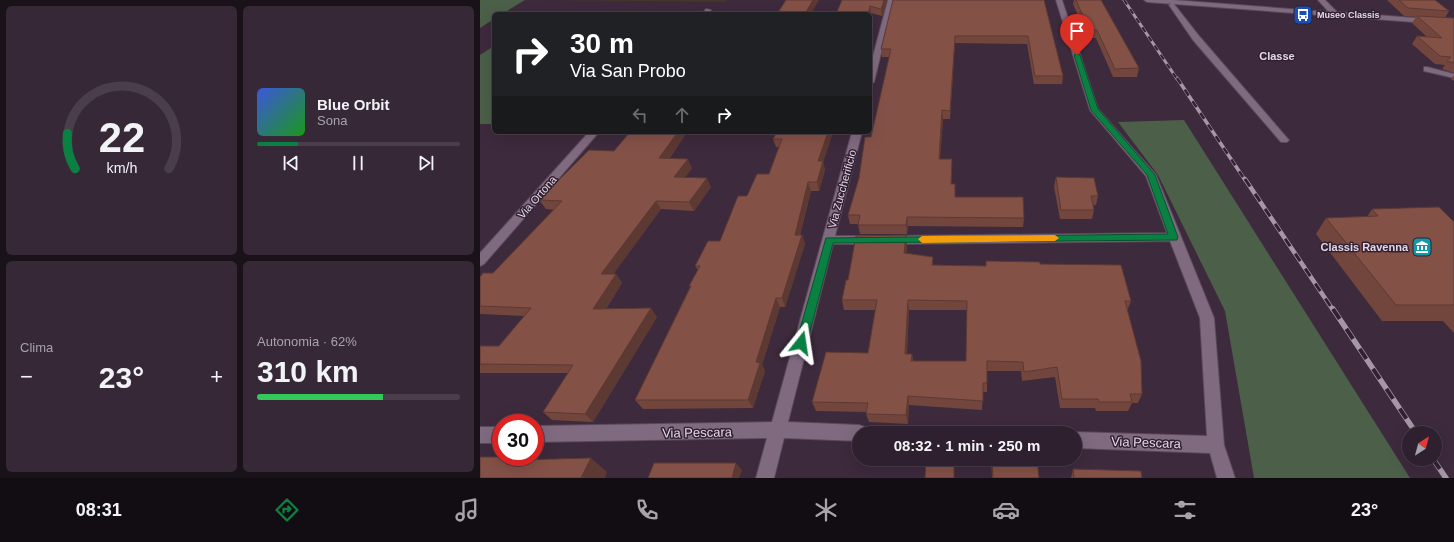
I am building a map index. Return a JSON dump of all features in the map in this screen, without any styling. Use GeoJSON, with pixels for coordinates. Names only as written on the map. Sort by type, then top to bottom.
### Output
{"type":"FeatureCollection","features":[{"type":"Feature","properties":{"kind":"street"},"geometry":{"type":"LineString","coordinates":[[872,74],[891,0]]}},
{"type":"Feature","properties":{"kind":"street"},"geometry":{"type":"LineString","coordinates":[[1059,0],[1094,110],[1151,175],[1207,318],[1216,445],[1226,478]]}},
{"type":"Feature","properties":{"kind":"street"},"geometry":{"type":"LineString","coordinates":[[1147,0],[1454,22]]}},
{"type":"Feature","properties":{"kind":"street"},"geometry":{"type":"LineString","coordinates":[[1321,0],[1334,13]]}},
{"type":"Feature","properties":{"kind":"street"},"geometry":{"type":"LineString","coordinates":[[1172,5],[1196,38],[1284,140]]}},
{"type":"Feature","properties":{"kind":"street"},"geometry":{"type":"LineString","coordinates":[[1427,69],[1454,76]]}},
{"type":"Feature","properties":{"kind":"street","name":"Via Ortona"},"geometry":{"type":"LineString","coordinates":[[480,261],[592,134]]}},
{"type":"Feature","properties":{"kind":"street","name":"Via Zuccherificio"},"geometry":{"type":"LineString","coordinates":[[765,478],[856,134]]}},
{"type":"Feature","properties":{"kind":"street"},"geometry":{"type":"LineString","coordinates":[[829,240],[1174,237]]}},
{"type":"Feature","properties":{"kind":"street","name":"Via Pescara"},"geometry":{"type":"LineString","coordinates":[[544,434],[778,430],[852,433]]}},
{"type":"Feature","properties":{"kind":"street"},"geometry":{"type":"LineString","coordinates":[[480,435],[492,435]]}},
{"type":"Feature","properties":{"kind":"street","name":"Via Pescara"},"geometry":{"type":"LineString","coordinates":[[1082,440],[1216,445]]}},
{"type":"Feature","properties":{"kind":"shaded area"},"geometry":{"type":"Polygon","coordinates":[[[548,0],[727,0],[725,2],[548,0]]]}},
{"type":"Feature","properties":{"kind":"green space"},"geometry":{"type":"Polygon","coordinates":[[[480,0],[525,0],[505,12],[492,12],[492,20],[480,28],[480,0]]]}},
{"type":"Feature","properties":{"kind":"green space"},"geometry":{"type":"Polygon","coordinates":[[[492,47],[492,124],[480,124],[480,55],[492,47]]]}},
{"type":"Feature","properties":{"kind":"green space"},"geometry":{"type":"Polygon","coordinates":[[[1184,120],[1410,478],[1254,478],[1225,311],[1158,175],[1118,122],[1184,120]]]}},
{"type":"Feature","properties":{"kind":"building"},"geometry":{"type":"Polygon","coordinates":[[[786,0],[813,0],[806,12],[778,12],[786,0]]]}},
{"type":"Feature","properties":{"kind":"building"},"geometry":{"type":"Polygon","coordinates":[[[842,0],[884,0],[881,9],[870,6],[868,12],[837,12],[842,0]]]}},
{"type":"Feature","properties":{"kind":"building"},"geometry":{"type":"Polygon","coordinates":[[[893,0],[1044,0],[1063,76],[1035,76],[1028,36],[955,36],[950,111],[942,110],[939,159],[952,159],[951,184],[955,184],[955,197],[1023,197],[1024,218],[907,217],[906,225],[858,225],[860,215],[848,215],[859,178],[865,137],[871,137],[872,134],[891,49],[881,49],[893,0]]]}},
{"type":"Feature","properties":{"kind":"building"},"geometry":{"type":"Polygon","coordinates":[[[1076,0],[1101,0],[1139,68],[1115,69],[1097,30],[1089,30],[1076,0]]]}},
{"type":"Feature","properties":{"kind":"building"},"geometry":{"type":"Polygon","coordinates":[[[1399,0],[1435,0],[1449,11],[1408,8],[1399,0]]]}},
{"type":"Feature","properties":{"kind":"building"},"geometry":{"type":"Polygon","coordinates":[[[1417,16],[1454,18],[1454,63],[1447,61],[1451,57],[1440,56],[1417,36],[1442,38],[1417,16]]]}},
{"type":"Feature","properties":{"kind":"building"},"geometry":{"type":"Polygon","coordinates":[[[628,134],[677,134],[659,158],[688,159],[674,177],[707,178],[689,202],[656,201],[601,274],[616,274],[593,309],[651,308],[585,414],[543,412],[573,365],[480,364],[480,346],[499,346],[531,308],[480,306],[480,277],[483,273],[493,273],[562,201],[539,200],[589,150],[614,151],[628,134]]]}},
{"type":"Feature","properties":{"kind":"building"},"geometry":{"type":"Polygon","coordinates":[[[776,134],[827,134],[818,161],[823,161],[817,182],[808,182],[795,235],[802,235],[782,298],[776,298],[756,362],[760,363],[748,400],[635,400],[691,286],[689,286],[700,266],[695,266],[708,241],[720,241],[738,196],[747,196],[757,174],[769,174],[782,139],[773,139],[776,134]]]}},
{"type":"Feature","properties":{"kind":"building"},"geometry":{"type":"Polygon","coordinates":[[[1056,177],[1094,178],[1098,196],[1091,196],[1094,210],[1061,210],[1056,177]]]}},
{"type":"Feature","properties":{"kind":"building"},"geometry":{"type":"Polygon","coordinates":[[[1439,207],[1454,222],[1454,305],[1396,305],[1326,218],[1378,216],[1372,209],[1439,207]]]}},
{"type":"Feature","properties":{"kind":"building"},"geometry":{"type":"Polygon","coordinates":[[[906,235],[904,253],[933,257],[932,265],[986,266],[986,261],[1040,262],[1040,264],[1121,265],[1131,301],[1125,301],[1141,361],[1142,394],[1130,394],[1132,402],[1099,402],[1098,399],[1062,399],[1057,367],[1024,372],[1023,362],[987,361],[987,383],[983,383],[983,401],[908,396],[906,415],[866,414],[868,403],[812,402],[826,352],[868,353],[877,300],[842,300],[846,280],[848,280],[856,236],[906,235]],[[908,300],[905,354],[912,354],[911,361],[966,361],[967,301],[908,300]]]}},
{"type":"Feature","properties":{"kind":"building"},"geometry":{"type":"Polygon","coordinates":[[[480,457],[492,457],[492,466],[544,466],[544,459],[591,458],[581,478],[480,478],[480,457]]]}},
{"type":"Feature","properties":{"kind":"building"},"geometry":{"type":"Polygon","coordinates":[[[654,463],[736,463],[732,478],[648,478],[654,463]]]}},
{"type":"Feature","properties":{"kind":"building"},"geometry":{"type":"Polygon","coordinates":[[[926,466],[954,466],[954,478],[925,478],[926,466]]]}},
{"type":"Feature","properties":{"kind":"building"},"geometry":{"type":"Polygon","coordinates":[[[992,466],[1038,466],[1039,478],[993,478],[992,466]]]}},
{"type":"Feature","properties":{"kind":"building"},"geometry":{"type":"Polygon","coordinates":[[[1073,469],[1141,471],[1142,478],[1074,478],[1073,469]]]}},
{"type":"Feature","properties":{"kind":"railway"},"geometry":{"type":"LineString","coordinates":[[1124,0],[1177,79]]}},
{"type":"Feature","properties":{"kind":"railway"},"geometry":{"type":"LineString","coordinates":[[1177,78],[1245,180]]}},
{"type":"Feature","properties":{"kind":"railway"},"geometry":{"type":"LineString","coordinates":[[1245,179],[1333,310]]}},
{"type":"Feature","properties":{"kind":"railway"},"geometry":{"type":"LineString","coordinates":[[1333,309],[1411,426]]}},
{"type":"Feature","properties":{"kind":"railway"},"geometry":{"type":"LineString","coordinates":[[1438,466],[1446,478]]}},
{"type":"Feature","properties":{"kind":"slow traffic"},"geometry":{"type":"LineString","coordinates":[[922,239],[1055,238]]}},
{"type":"Feature","properties":{"kind":"place","name":"Museo Classis"},"geometry":{"type":"Point","coordinates":[1303,15]}},
{"type":"Feature","properties":{"kind":"place","name":"Classis Ravenna"},"geometry":{"type":"Point","coordinates":[1422,247]}},
{"type":"Feature","properties":{"kind":"district","name":"Classe"},"geometry":{"type":"Point","coordinates":[1277,56]}},
{"type":"Feature","properties":{"kind":"route"},"geometry":{"type":"LineString","coordinates":[[801,343],[829,240],[1174,237],[1151,175],[1094,110],[1077,55]]}}]}
